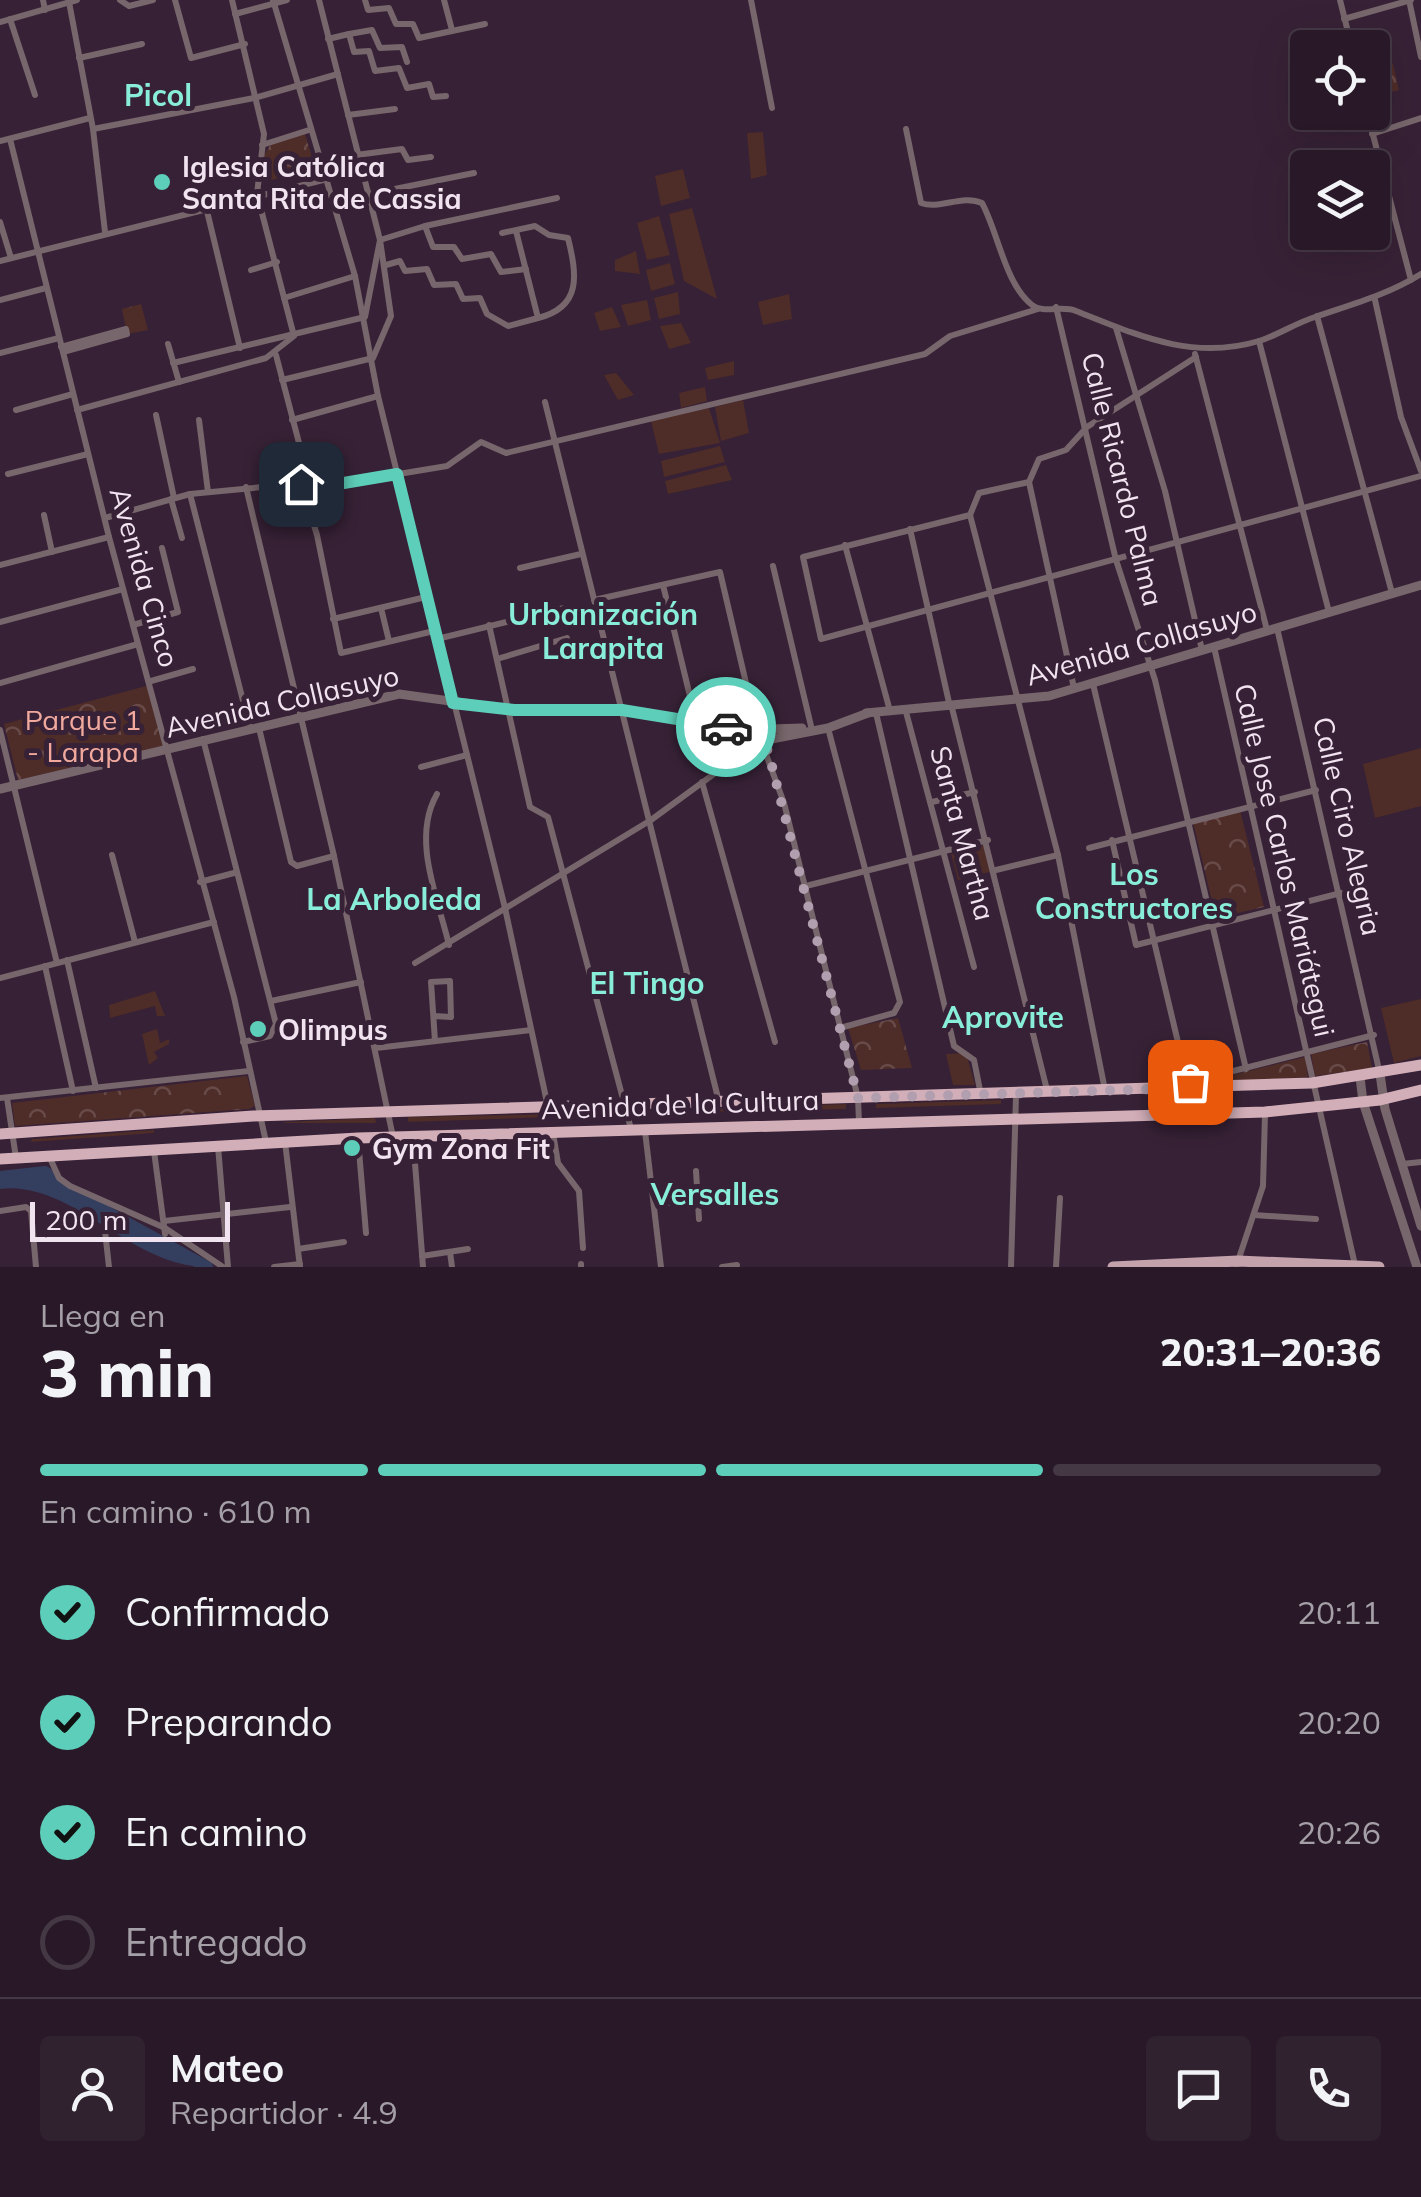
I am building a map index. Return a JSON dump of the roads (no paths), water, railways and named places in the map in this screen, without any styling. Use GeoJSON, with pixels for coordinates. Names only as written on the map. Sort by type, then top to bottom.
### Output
{"type":"FeatureCollection","features":[{"type":"Feature","properties":{"kind":"highway","name":"Avenida de la Cultura"},"geometry":{"type":"LineString","coordinates":[[7,1134],[388,1112],[1016,1096],[1190,1085],[1312,1083],[1421,1065]]}},
{"type":"Feature","properties":{"kind":"highway","name":"Avenida de la Cultura"},"geometry":{"type":"LineString","coordinates":[[0,1159],[358,1138],[1266,1112],[1363,1102],[1421,1090]]}},
{"type":"Feature","properties":{"kind":"main road"},"geometry":{"type":"LineString","coordinates":[[1114,1267],[1379,1267]]}},
{"type":"Feature","properties":{"kind":"street"},"geometry":{"type":"LineString","coordinates":[[43,0],[46,10]]}},
{"type":"Feature","properties":{"kind":"street"},"geometry":{"type":"LineString","coordinates":[[120,0],[128,6],[153,0]]}},
{"type":"Feature","properties":{"kind":"street"},"geometry":{"type":"LineString","coordinates":[[175,0],[191,58],[245,44]]}},
{"type":"Feature","properties":{"kind":"street"},"geometry":{"type":"LineString","coordinates":[[232,0],[245,44],[262,145],[257,194],[294,336]]}},
{"type":"Feature","properties":{"kind":"street"},"geometry":{"type":"LineString","coordinates":[[235,14],[287,0]]}},
{"type":"Feature","properties":{"kind":"street"},"geometry":{"type":"LineString","coordinates":[[319,0],[386,265],[391,316],[374,358]]}},
{"type":"Feature","properties":{"kind":"street"},"geometry":{"type":"LineString","coordinates":[[365,0],[368,10],[388,8],[396,24],[413,24],[419,38],[485,24]]}},
{"type":"Feature","properties":{"kind":"street"},"geometry":{"type":"LineString","coordinates":[[444,0],[452,30]]}},
{"type":"Feature","properties":{"kind":"street"},"geometry":{"type":"LineString","coordinates":[[752,0],[772,108]]}},
{"type":"Feature","properties":{"kind":"street"},"geometry":{"type":"LineString","coordinates":[[1340,0],[1347,30]]}},
{"type":"Feature","properties":{"kind":"street"},"geometry":{"type":"LineString","coordinates":[[1344,19],[1410,0],[1421,58]]}},
{"type":"Feature","properties":{"kind":"street"},"geometry":{"type":"LineString","coordinates":[[0,22],[73,1],[105,232]]}},
{"type":"Feature","properties":{"kind":"street"},"geometry":{"type":"LineString","coordinates":[[274,2],[355,276],[374,358],[378,396],[506,908],[548,1108]]}},
{"type":"Feature","properties":{"kind":"street"},"geometry":{"type":"LineString","coordinates":[[10,19],[35,94]]}},
{"type":"Feature","properties":{"kind":"street"},"geometry":{"type":"LineString","coordinates":[[328,39],[372,30],[380,48],[402,47],[407,62]]}},
{"type":"Feature","properties":{"kind":"street"},"geometry":{"type":"LineString","coordinates":[[349,34],[354,52],[369,52],[375,72],[399,68],[407,88],[429,84],[434,97],[446,96]]}},
{"type":"Feature","properties":{"kind":"street"},"geometry":{"type":"LineString","coordinates":[[79,58],[142,44]]}},
{"type":"Feature","properties":{"kind":"street"},"geometry":{"type":"LineString","coordinates":[[93,129],[254,98],[338,74]]}},
{"type":"Feature","properties":{"kind":"street"},"geometry":{"type":"LineString","coordinates":[[348,115],[395,108]]}},
{"type":"Feature","properties":{"kind":"street"},"geometry":{"type":"LineString","coordinates":[[0,141],[90,118]]}},
{"type":"Feature","properties":{"kind":"street"},"geometry":{"type":"LineString","coordinates":[[1372,134],[1421,118]]}},
{"type":"Feature","properties":{"kind":"street"},"geometry":{"type":"LineString","coordinates":[[906,129],[921,204],[972,199],[982,203],[1018,285],[1038,309]]}},
{"type":"Feature","properties":{"kind":"street"},"geometry":{"type":"LineString","coordinates":[[262,145],[309,130]]}},
{"type":"Feature","properties":{"kind":"street"},"geometry":{"type":"LineString","coordinates":[[1371,130],[1411,280]]}},
{"type":"Feature","properties":{"kind":"street","name":"Avenida Cinco"},"geometry":{"type":"LineString","coordinates":[[10,139],[104,518],[214,922],[266,1143]]}},
{"type":"Feature","properties":{"kind":"street"},"geometry":{"type":"LineString","coordinates":[[356,156],[394,147],[402,149],[408,160],[430,157]]}},
{"type":"Feature","properties":{"kind":"street"},"geometry":{"type":"LineString","coordinates":[[0,262],[105,232],[360,171]]}},
{"type":"Feature","properties":{"kind":"street"},"geometry":{"type":"LineString","coordinates":[[366,195],[474,173]]}},
{"type":"Feature","properties":{"kind":"street"},"geometry":{"type":"LineString","coordinates":[[380,240],[425,226],[557,198]]}},
{"type":"Feature","properties":{"kind":"street"},"geometry":{"type":"LineString","coordinates":[[206,208],[240,348]]}},
{"type":"Feature","properties":{"kind":"street"},"geometry":{"type":"LineString","coordinates":[[0,222],[11,258]]}},
{"type":"Feature","properties":{"kind":"street"},"geometry":{"type":"LineString","coordinates":[[425,226],[436,249],[454,247],[462,259],[491,254],[501,272],[526,269]]}},
{"type":"Feature","properties":{"kind":"street"},"geometry":{"type":"LineString","coordinates":[[386,265],[400,261],[405,271],[428,269],[434,285],[456,284],[463,299],[480,298],[487,314],[508,326],[564,307],[572,298],[576,272],[566,235],[552,236],[535,226],[502,233]]}},
{"type":"Feature","properties":{"kind":"street"},"geometry":{"type":"LineString","coordinates":[[516,230],[538,318]]}},
{"type":"Feature","properties":{"kind":"street"},"geometry":{"type":"LineString","coordinates":[[365,317],[380,240]]}},
{"type":"Feature","properties":{"kind":"street"},"geometry":{"type":"LineString","coordinates":[[251,270],[277,262]]}},
{"type":"Feature","properties":{"kind":"street"},"geometry":{"type":"LineString","coordinates":[[1074,690],[1030,482],[1035,462],[1066,450],[1087,428],[1195,353],[1260,341],[1317,316],[1375,300],[1421,274]]}},
{"type":"Feature","properties":{"kind":"street"},"geometry":{"type":"LineString","coordinates":[[284,298],[355,276]]}},
{"type":"Feature","properties":{"kind":"street"},"geometry":{"type":"LineString","coordinates":[[0,300],[46,288]]}},
{"type":"Feature","properties":{"kind":"street"},"geometry":{"type":"LineString","coordinates":[[371,291],[387,290]]}},
{"type":"Feature","properties":{"kind":"street"},"geometry":{"type":"LineString","coordinates":[[970,515],[810,552],[801,560],[818,636],[823,640],[1421,474],[1401,416],[1375,300]]}},
{"type":"Feature","properties":{"kind":"street","name":"Calle Ricardo Palma"},"geometry":{"type":"LineString","coordinates":[[1056,307],[1116,560],[1150,667],[1246,1069]]}},
{"type":"Feature","properties":{"kind":"street"},"geometry":{"type":"LineString","coordinates":[[104,518],[190,494],[306,485],[448,466],[481,442],[500,453],[924,354],[950,336],[1038,309],[1070,308],[1166,346],[1195,353]]}},
{"type":"Feature","properties":{"kind":"street"},"geometry":{"type":"LineString","coordinates":[[1317,316],[1392,594]]}},
{"type":"Feature","properties":{"kind":"street"},"geometry":{"type":"LineString","coordinates":[[173,363],[365,317]]}},
{"type":"Feature","properties":{"kind":"street"},"geometry":{"type":"LineString","coordinates":[[1116,328],[1177,544],[1202,650]]}},
{"type":"Feature","properties":{"kind":"street"},"geometry":{"type":"LineString","coordinates":[[0,354],[61,345],[127,334],[126,330],[61,345]]}},
{"type":"Feature","properties":{"kind":"street"},"geometry":{"type":"LineString","coordinates":[[77,410],[276,354],[294,336]]}},
{"type":"Feature","properties":{"kind":"street"},"geometry":{"type":"LineString","coordinates":[[1260,341],[1328,612]]}},
{"type":"Feature","properties":{"kind":"street"},"geometry":{"type":"LineString","coordinates":[[168,344],[179,382]]}},
{"type":"Feature","properties":{"kind":"street","name":"Calle Ciro Alegria"},"geometry":{"type":"LineString","coordinates":[[1195,353],[1316,790],[1380,1074]]}},
{"type":"Feature","properties":{"kind":"street"},"geometry":{"type":"LineString","coordinates":[[276,354],[341,652],[564,608]]}},
{"type":"Feature","properties":{"kind":"street"},"geometry":{"type":"LineString","coordinates":[[282,380],[374,358]]}},
{"type":"Feature","properties":{"kind":"street"},"geometry":{"type":"LineString","coordinates":[[16,410],[73,394]]}},
{"type":"Feature","properties":{"kind":"street"},"geometry":{"type":"LineString","coordinates":[[292,420],[378,396]]}},
{"type":"Feature","properties":{"kind":"street"},"geometry":{"type":"LineString","coordinates":[[545,402],[720,1103]]}},
{"type":"Feature","properties":{"kind":"street"},"geometry":{"type":"LineString","coordinates":[[156,415],[182,538]]}},
{"type":"Feature","properties":{"kind":"street"},"geometry":{"type":"LineString","coordinates":[[199,420],[208,492]]}},
{"type":"Feature","properties":{"kind":"street"},"geometry":{"type":"LineString","coordinates":[[8,474],[88,454]]}},
{"type":"Feature","properties":{"kind":"street"},"geometry":{"type":"LineString","coordinates":[[1030,482],[979,493],[970,515],[1058,854],[1105,1091]]}},
{"type":"Feature","properties":{"kind":"street"},"geometry":{"type":"LineString","coordinates":[[246,487],[270,601],[334,856],[393,1137]]}},
{"type":"Feature","properties":{"kind":"street"},"geometry":{"type":"LineString","coordinates":[[190,494],[291,862],[297,866],[334,856]]}},
{"type":"Feature","properties":{"kind":"street"},"geometry":{"type":"LineString","coordinates":[[44,515],[52,552]]}},
{"type":"Feature","properties":{"kind":"street"},"geometry":{"type":"LineString","coordinates":[[910,529],[926,611],[996,870],[1048,1094]]}},
{"type":"Feature","properties":{"kind":"street"},"geometry":{"type":"LineString","coordinates":[[0,565],[109,536]]}},
{"type":"Feature","properties":{"kind":"street"},"geometry":{"type":"LineString","coordinates":[[845,546],[891,712]]}},
{"type":"Feature","properties":{"kind":"street"},"geometry":{"type":"LineString","coordinates":[[133,625],[178,612],[162,548]]}},
{"type":"Feature","properties":{"kind":"street"},"geometry":{"type":"LineString","coordinates":[[520,568],[581,554]]}},
{"type":"Feature","properties":{"kind":"street"},"geometry":{"type":"LineString","coordinates":[[773,566],[900,1007],[894,1013],[840,1028]]}},
{"type":"Feature","properties":{"kind":"street"},"geometry":{"type":"LineString","coordinates":[[594,600],[720,572],[858,1098],[858,1124]]}},
{"type":"Feature","properties":{"kind":"street"},"geometry":{"type":"LineString","coordinates":[[662,584],[696,721]]}},
{"type":"Feature","properties":{"kind":"street","name":"Avenida Collasuyo"},"geometry":{"type":"LineString","coordinates":[[0,789],[398,694],[507,709],[622,710],[762,734],[820,727],[872,713],[1017,702],[1074,690],[1421,584]]}},
{"type":"Feature","properties":{"kind":"street"},"geometry":{"type":"LineString","coordinates":[[0,622],[123,589]]}},
{"type":"Feature","properties":{"kind":"street"},"geometry":{"type":"LineString","coordinates":[[332,619],[426,597]]}},
{"type":"Feature","properties":{"kind":"street"},"geometry":{"type":"LineString","coordinates":[[381,608],[389,641]]}},
{"type":"Feature","properties":{"kind":"street"},"geometry":{"type":"LineString","coordinates":[[489,625],[530,807],[548,816],[624,1104],[638,1130],[655,1204],[661,1267]]}},
{"type":"Feature","properties":{"kind":"street"},"geometry":{"type":"LineString","coordinates":[[497,659],[568,638]]}},
{"type":"Feature","properties":{"kind":"street"},"geometry":{"type":"LineString","coordinates":[[0,683],[138,644]]}},
{"type":"Feature","properties":{"kind":"street","name":"Calle Jose Carlos Mariátegui"},"geometry":{"type":"LineString","coordinates":[[1214,647],[1355,1266]]}},
{"type":"Feature","properties":{"kind":"street"},"geometry":{"type":"LineString","coordinates":[[151,681],[193,670]]}},
{"type":"Feature","properties":{"kind":"street"},"geometry":{"type":"LineString","coordinates":[[1093,684],[1195,1114]]}},
{"type":"Feature","properties":{"kind":"street","name":"Santa Martha"},"geometry":{"type":"LineString","coordinates":[[906,712],[947,851],[974,967]]}},
{"type":"Feature","properties":{"kind":"street"},"geometry":{"type":"LineString","coordinates":[[872,713],[954,1046],[974,1060],[981,1096]]}},
{"type":"Feature","properties":{"kind":"street"},"geometry":{"type":"LineString","coordinates":[[0,730],[57,962]]}},
{"type":"Feature","properties":{"kind":"street"},"geometry":{"type":"LineString","coordinates":[[415,963],[562,870],[651,820],[762,734]]}},
{"type":"Feature","properties":{"kind":"street"},"geometry":{"type":"LineString","coordinates":[[202,738],[234,873],[271,1001],[274,1033],[243,1042]]}},
{"type":"Feature","properties":{"kind":"street"},"geometry":{"type":"LineString","coordinates":[[420,767],[467,755]]}},
{"type":"Feature","properties":{"kind":"street"},"geometry":{"type":"LineString","coordinates":[[702,782],[775,1042]]}},
{"type":"Feature","properties":{"kind":"street"},"geometry":{"type":"LineString","coordinates":[[1089,848],[1130,834],[1316,790]]}},
{"type":"Feature","properties":{"kind":"street"},"geometry":{"type":"LineString","coordinates":[[932,802],[975,792]]}},
{"type":"Feature","properties":{"kind":"street"},"geometry":{"type":"LineString","coordinates":[[438,794],[426,818],[426,850],[449,945]]}},
{"type":"Feature","properties":{"kind":"street"},"geometry":{"type":"LineString","coordinates":[[802,887],[988,840]]}},
{"type":"Feature","properties":{"kind":"street"},"geometry":{"type":"LineString","coordinates":[[1112,840],[1136,945],[1341,893]]}},
{"type":"Feature","properties":{"kind":"street"},"geometry":{"type":"LineString","coordinates":[[996,870],[1058,854]]}},
{"type":"Feature","properties":{"kind":"street"},"geometry":{"type":"LineString","coordinates":[[112,855],[135,942]]}},
{"type":"Feature","properties":{"kind":"street"},"geometry":{"type":"LineString","coordinates":[[200,882],[234,873]]}},
{"type":"Feature","properties":{"kind":"street"},"geometry":{"type":"LineString","coordinates":[[0,978],[214,922]]}},
{"type":"Feature","properties":{"kind":"street"},"geometry":{"type":"LineString","coordinates":[[67,960],[96,1088]]}},
{"type":"Feature","properties":{"kind":"street"},"geometry":{"type":"LineString","coordinates":[[45,966],[72,1091]]}},
{"type":"Feature","properties":{"kind":"street"},"geometry":{"type":"LineString","coordinates":[[434,1016],[452,1017],[450,981],[431,982],[435,1041]]}},
{"type":"Feature","properties":{"kind":"street"},"geometry":{"type":"LineString","coordinates":[[271,1001],[362,982]]}},
{"type":"Feature","properties":{"kind":"street"},"geometry":{"type":"LineString","coordinates":[[376,1048],[532,1030]]}},
{"type":"Feature","properties":{"kind":"street"},"geometry":{"type":"LineString","coordinates":[[1190,1085],[1374,1035]]}},
{"type":"Feature","properties":{"kind":"street"},"geometry":{"type":"LineString","coordinates":[[16,1158],[7,1134],[3,1098],[249,1072]]}},
{"type":"Feature","properties":{"kind":"street"},"geometry":{"type":"LineString","coordinates":[[1380,1074],[1382,1099],[1421,1224]]}},
{"type":"Feature","properties":{"kind":"street"},"geometry":{"type":"LineString","coordinates":[[1360,1077],[1363,1102],[1417,1267]]}},
{"type":"Feature","properties":{"kind":"street"},"geometry":{"type":"LineString","coordinates":[[1011,1267],[1016,1096]]}},
{"type":"Feature","properties":{"kind":"street"},"geometry":{"type":"LineString","coordinates":[[1237,1264],[1263,1186],[1266,1112]]}},
{"type":"Feature","properties":{"kind":"street"},"geometry":{"type":"LineString","coordinates":[[553,1133],[558,1163],[579,1191],[582,1248]]}},
{"type":"Feature","properties":{"kind":"street"},"geometry":{"type":"LineString","coordinates":[[413,1136],[423,1267]]}},
{"type":"Feature","properties":{"kind":"street"},"geometry":{"type":"LineString","coordinates":[[358,1138],[366,1232]]}},
{"type":"Feature","properties":{"kind":"street"},"geometry":{"type":"LineString","coordinates":[[274,1267],[300,1266],[285,1142]]}},
{"type":"Feature","properties":{"kind":"street"},"geometry":{"type":"LineString","coordinates":[[218,1145],[225,1267]]}},
{"type":"Feature","properties":{"kind":"street"},"geometry":{"type":"LineString","coordinates":[[154,1150],[165,1228]]}},
{"type":"Feature","properties":{"kind":"street"},"geometry":{"type":"LineString","coordinates":[[49,1155],[54,1171],[70,1186],[165,1228],[225,1267]]}},
{"type":"Feature","properties":{"kind":"street"},"geometry":{"type":"LineString","coordinates":[[1401,1164],[1421,1162]]}},
{"type":"Feature","properties":{"kind":"street"},"geometry":{"type":"LineString","coordinates":[[696,1170],[699,1218]]}},
{"type":"Feature","properties":{"kind":"street"},"geometry":{"type":"LineString","coordinates":[[1056,1267],[1060,1198]]}},
{"type":"Feature","properties":{"kind":"street"},"geometry":{"type":"LineString","coordinates":[[655,1204],[698,1200]]}},
{"type":"Feature","properties":{"kind":"street"},"geometry":{"type":"LineString","coordinates":[[0,1210],[26,1207],[31,1211],[36,1267]]}},
{"type":"Feature","properties":{"kind":"street"},"geometry":{"type":"LineString","coordinates":[[165,1228],[222,1212],[290,1207]]}},
{"type":"Feature","properties":{"kind":"street"},"geometry":{"type":"LineString","coordinates":[[1254,1215],[1316,1219]]}},
{"type":"Feature","properties":{"kind":"street"},"geometry":{"type":"LineString","coordinates":[[105,1232],[109,1267]]}},
{"type":"Feature","properties":{"kind":"street"},"geometry":{"type":"LineString","coordinates":[[298,1249],[344,1242]]}},
{"type":"Feature","properties":{"kind":"street"},"geometry":{"type":"LineString","coordinates":[[422,1256],[468,1250]]}},
{"type":"Feature","properties":{"kind":"street"},"geometry":{"type":"LineString","coordinates":[[450,1252],[452,1267]]}},
{"type":"Feature","properties":{"kind":"street"},"geometry":{"type":"LineString","coordinates":[[722,1267],[737,1266]]}},
{"type":"Feature","properties":{"kind":"water"},"geometry":{"type":"Polygon","coordinates":[[[45,1172],[67,1190],[207,1267],[152,1254],[52,1197],[27,1190],[0,1189],[0,1177],[45,1172]]]}},
{"type":"Feature","properties":{"kind":"waterway"},"geometry":{"type":"LineString","coordinates":[[0,1177],[45,1172],[67,1190],[207,1267]]}},
{"type":"Feature","properties":{"kind":"place","name":"Iglesia Católica Santa Rita de Cassia"},"geometry":{"type":"Point","coordinates":[162,182]}},
{"type":"Feature","properties":{"kind":"place","name":"Olimpus"},"geometry":{"type":"Point","coordinates":[258,1029]}},
{"type":"Feature","properties":{"kind":"place","name":"Gym Zona Fit"},"geometry":{"type":"Point","coordinates":[352,1148]}},
{"type":"Feature","properties":{"kind":"district","name":"Picol"},"geometry":{"type":"Point","coordinates":[158,95]}},
{"type":"Feature","properties":{"kind":"district","name":"Urbanización Larapita"},"geometry":{"type":"Point","coordinates":[603,631]}},
{"type":"Feature","properties":{"kind":"district","name":"Los Constructores"},"geometry":{"type":"Point","coordinates":[1134,891]}},
{"type":"Feature","properties":{"kind":"district","name":"La Arboleda"},"geometry":{"type":"Point","coordinates":[394,899]}},
{"type":"Feature","properties":{"kind":"district","name":"El Tingo"},"geometry":{"type":"Point","coordinates":[647,983]}},
{"type":"Feature","properties":{"kind":"district","name":"Aprovite"},"geometry":{"type":"Point","coordinates":[1003,1017]}},
{"type":"Feature","properties":{"kind":"district","name":"Versalles"},"geometry":{"type":"Point","coordinates":[715,1194]}},
{"type":"Feature","properties":{"kind":"park label","name":"Parque 1 - Larapa"},"geometry":{"type":"Point","coordinates":[83,735]}}]}
